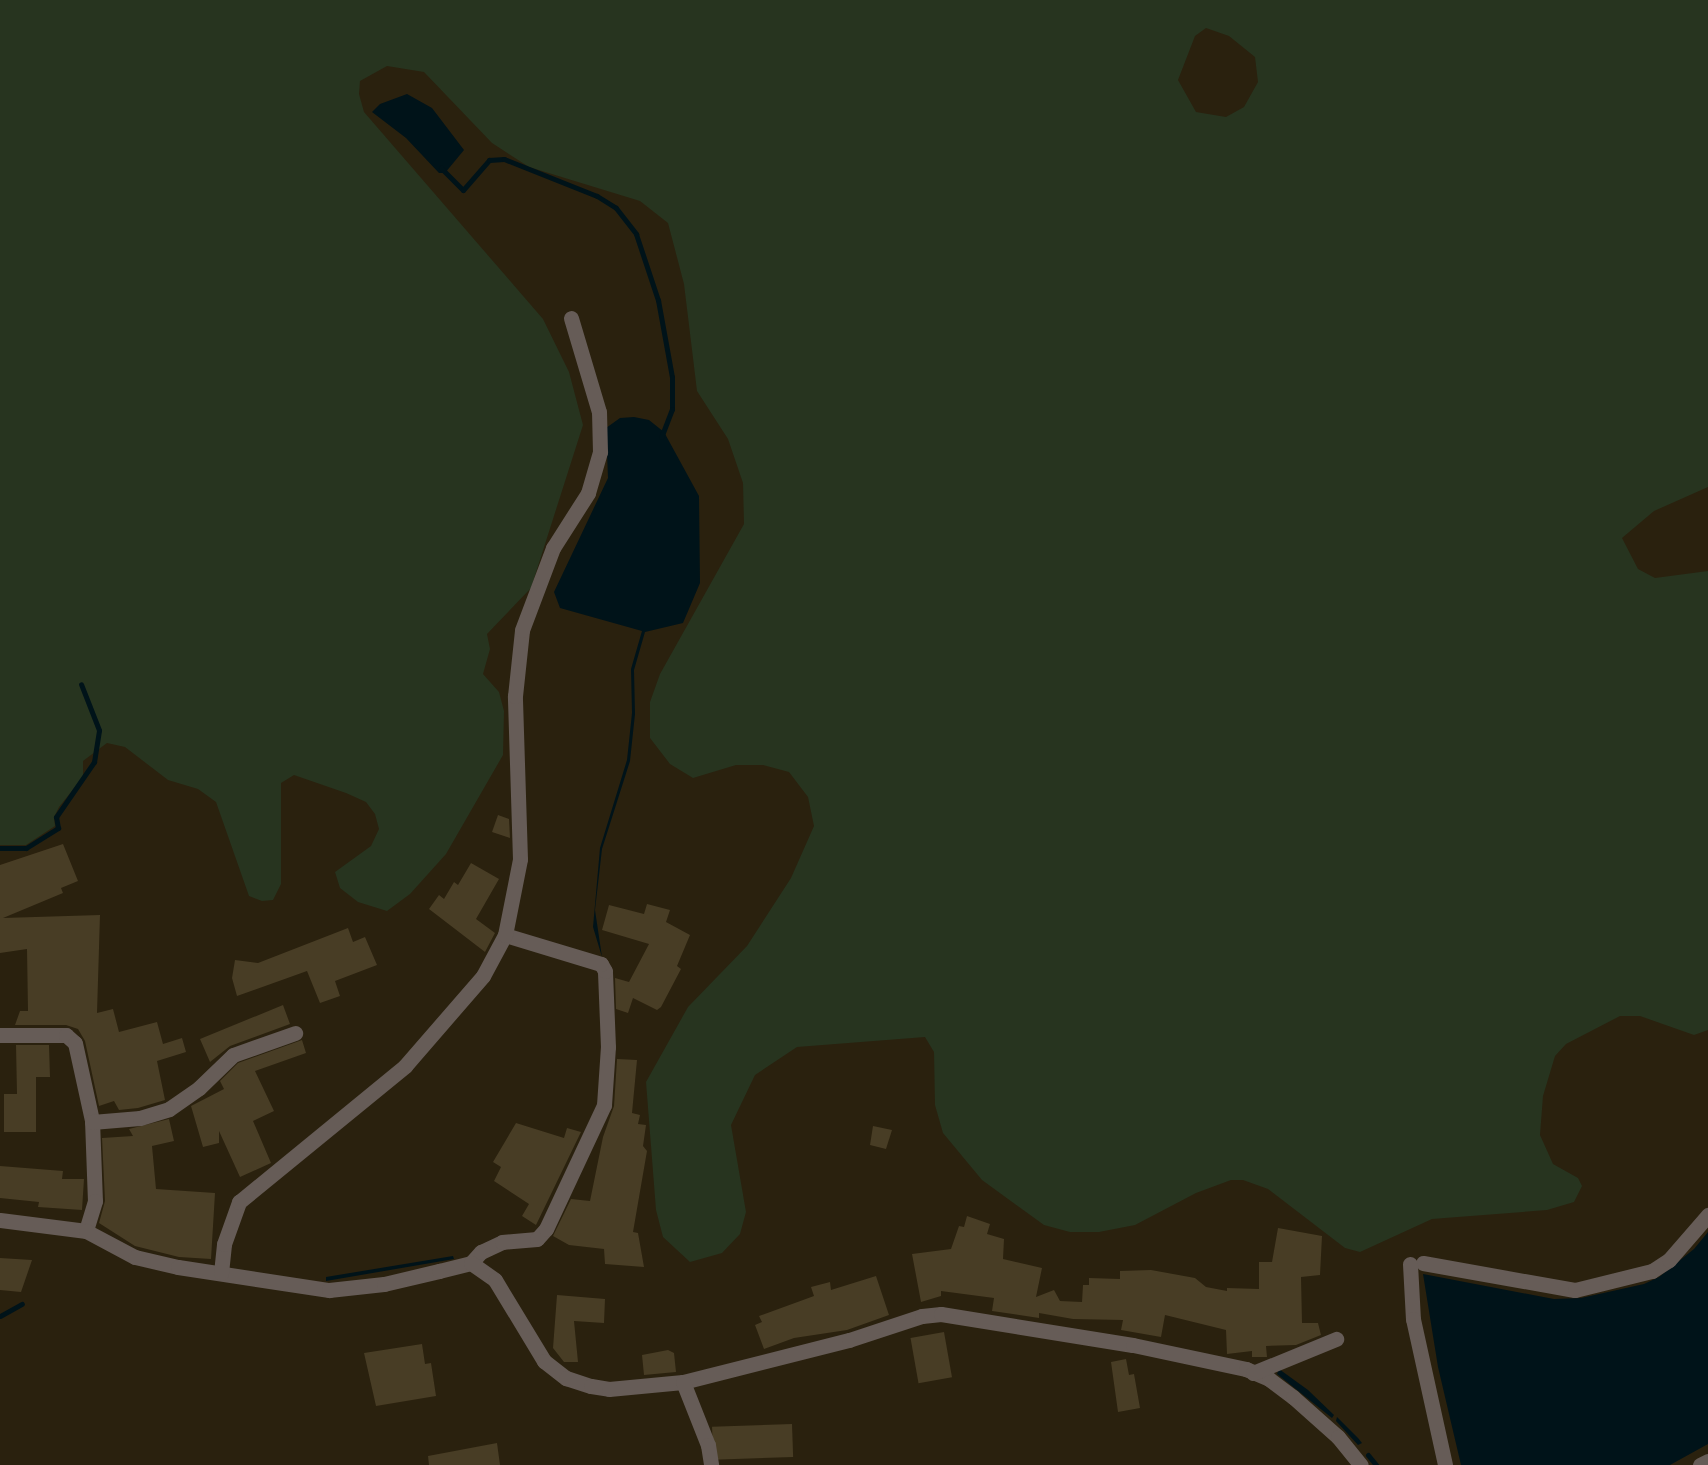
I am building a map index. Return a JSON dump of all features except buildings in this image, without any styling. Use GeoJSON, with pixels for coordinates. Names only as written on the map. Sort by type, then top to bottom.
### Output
{"type":"FeatureCollection","features":[{"type":"Feature","properties":{"kind":"street"},"geometry":{"type":"LineString","coordinates":[[221,1273],[224,1244],[239,1202],[405,1066],[483,976],[505,935],[520,860],[515,696],[522,630],[553,548],[588,493],[600,452],[599,412],[572,318]]}},
{"type":"Feature","properties":{"kind":"street"},"geometry":{"type":"LineString","coordinates":[[0,1220],[86,1231],[135,1257],[309,1287],[352,1289],[471,1263],[481,1252],[502,1242],[529,1241],[543,1234],[597,1126],[607,1074],[603,965],[505,935]]}},
{"type":"Feature","properties":{"kind":"street"},"geometry":{"type":"LineString","coordinates":[[92,1122],[140,1118],[169,1109],[233,1055],[295,1033]]}},
{"type":"Feature","properties":{"kind":"street"},"geometry":{"type":"LineString","coordinates":[[0,1035],[71,1038],[92,1122],[95,1201],[86,1231]]}},
{"type":"Feature","properties":{"kind":"street"},"geometry":{"type":"LineString","coordinates":[[1445,1465],[1413,1319],[1417,1263],[1575,1290],[1652,1270],[1669,1260],[1708,1215]]}},
{"type":"Feature","properties":{"kind":"street"},"geometry":{"type":"LineString","coordinates":[[471,1263],[495,1280],[537,1352],[566,1378],[609,1389],[683,1382],[849,1340],[922,1316],[941,1314],[1132,1345],[1253,1372],[1293,1396],[1338,1437],[1361,1465]]}},
{"type":"Feature","properties":{"kind":"street"},"geometry":{"type":"LineString","coordinates":[[1253,1372],[1336,1339]]}},
{"type":"Feature","properties":{"kind":"street"},"geometry":{"type":"LineString","coordinates":[[683,1382],[708,1444],[711,1465]]}},
{"type":"Feature","properties":{"kind":"street"},"geometry":{"type":"LineString","coordinates":[[1700,1465],[1708,1461]]}},
{"type":"Feature","properties":{"kind":"green space"},"geometry":{"type":"Polygon","coordinates":[[[0,0],[1708,0],[1708,487],[1654,511],[1622,538],[1638,569],[1655,578],[1708,571],[1708,1030],[1694,1035],[1640,1016],[1620,1016],[1566,1044],[1555,1056],[1543,1096],[1540,1135],[1553,1164],[1578,1178],[1582,1186],[1574,1202],[1547,1210],[1432,1219],[1360,1252],[1345,1248],[1268,1189],[1243,1180],[1231,1180],[1196,1193],[1135,1225],[1099,1232],[1070,1232],[1044,1225],[982,1180],[943,1133],[935,1105],[934,1052],[925,1037],[797,1047],[755,1075],[731,1125],[746,1212],[740,1234],[722,1253],[690,1262],[663,1237],[656,1210],[646,1082],[688,1007],[747,946],[791,878],[814,826],[808,797],[789,772],[763,765],[736,765],[693,778],[670,764],[650,738],[650,702],[660,674],[744,524],[743,483],[728,439],[697,391],[684,284],[668,223],[640,201],[529,167],[492,143],[424,72],[387,66],[360,81],[359,94],[364,112],[543,319],[569,372],[583,425],[531,588],[487,634],[490,649],[483,674],[499,692],[504,711],[503,755],[446,854],[410,894],[387,911],[358,902],[340,888],[335,872],[371,846],[379,829],[375,814],[366,802],[294,775],[281,783],[281,884],[273,900],[262,901],[249,896],[216,802],[198,789],[168,780],[125,747],[107,743],[83,761],[83,777],[59,807],[54,817],[55,826],[26,845],[0,845],[0,0]],[[1206,28],[1195,36],[1178,80],[1196,112],[1226,117],[1244,107],[1258,82],[1255,57],[1229,36],[1206,28]]]}},
{"type":"Feature","properties":{"kind":"shaded area"},"geometry":{"type":"Polygon","coordinates":[[[407,94],[432,108],[464,150],[445,173],[439,173],[406,138],[372,112],[380,104],[407,94]]]}},
{"type":"Feature","properties":{"kind":"shaded area"},"geometry":{"type":"Polygon","coordinates":[[[634,417],[649,420],[664,432],[699,496],[700,583],[683,623],[645,632],[634,670],[635,714],[630,761],[602,849],[595,910],[602,957],[593,927],[600,848],[627,760],[632,713],[631,669],[642,631],[560,608],[554,592],[608,478],[606,428],[620,418],[634,417]]]}},
{"type":"Feature","properties":{"kind":"shaded area"},"geometry":{"type":"Polygon","coordinates":[[[1708,1232],[1708,1444],[1670,1465],[1461,1465],[1438,1367],[1423,1274],[1554,1299],[1581,1298],[1644,1284],[1659,1277],[1694,1249],[1708,1232]]]}},
{"type":"Feature","properties":{"kind":"shaded area"},"geometry":{"type":"Polygon","coordinates":[[[453,1256],[454,1259],[326,1281],[326,1277],[453,1256]]]}},
{"type":"Feature","properties":{"kind":"shaded area"},"geometry":{"type":"Polygon","coordinates":[[[1279,1369],[1308,1390],[1334,1415],[1332,1418],[1277,1374],[1279,1369]]]}},
{"type":"Feature","properties":{"kind":"shaded area"},"geometry":{"type":"Polygon","coordinates":[[[1337,1417],[1362,1443],[1358,1445],[1336,1421],[1337,1417]]]}},
{"type":"Feature","properties":{"kind":"waterway"},"geometry":{"type":"LineString","coordinates":[[441,168],[463,190],[489,160],[504,159],[597,196],[616,208],[636,234],[658,300],[672,377],[672,409],[661,437]]}},
{"type":"Feature","properties":{"kind":"waterway"},"geometry":{"type":"LineString","coordinates":[[0,848],[26,848],[58,828],[56,817],[94,762],[99,730],[81,684]]}},
{"type":"Feature","properties":{"kind":"waterway"},"geometry":{"type":"LineString","coordinates":[[0,1316],[22,1304]]}},
{"type":"Feature","properties":{"kind":"waterway"},"geometry":{"type":"LineString","coordinates":[[1368,1455],[1376,1465]]}}]}
